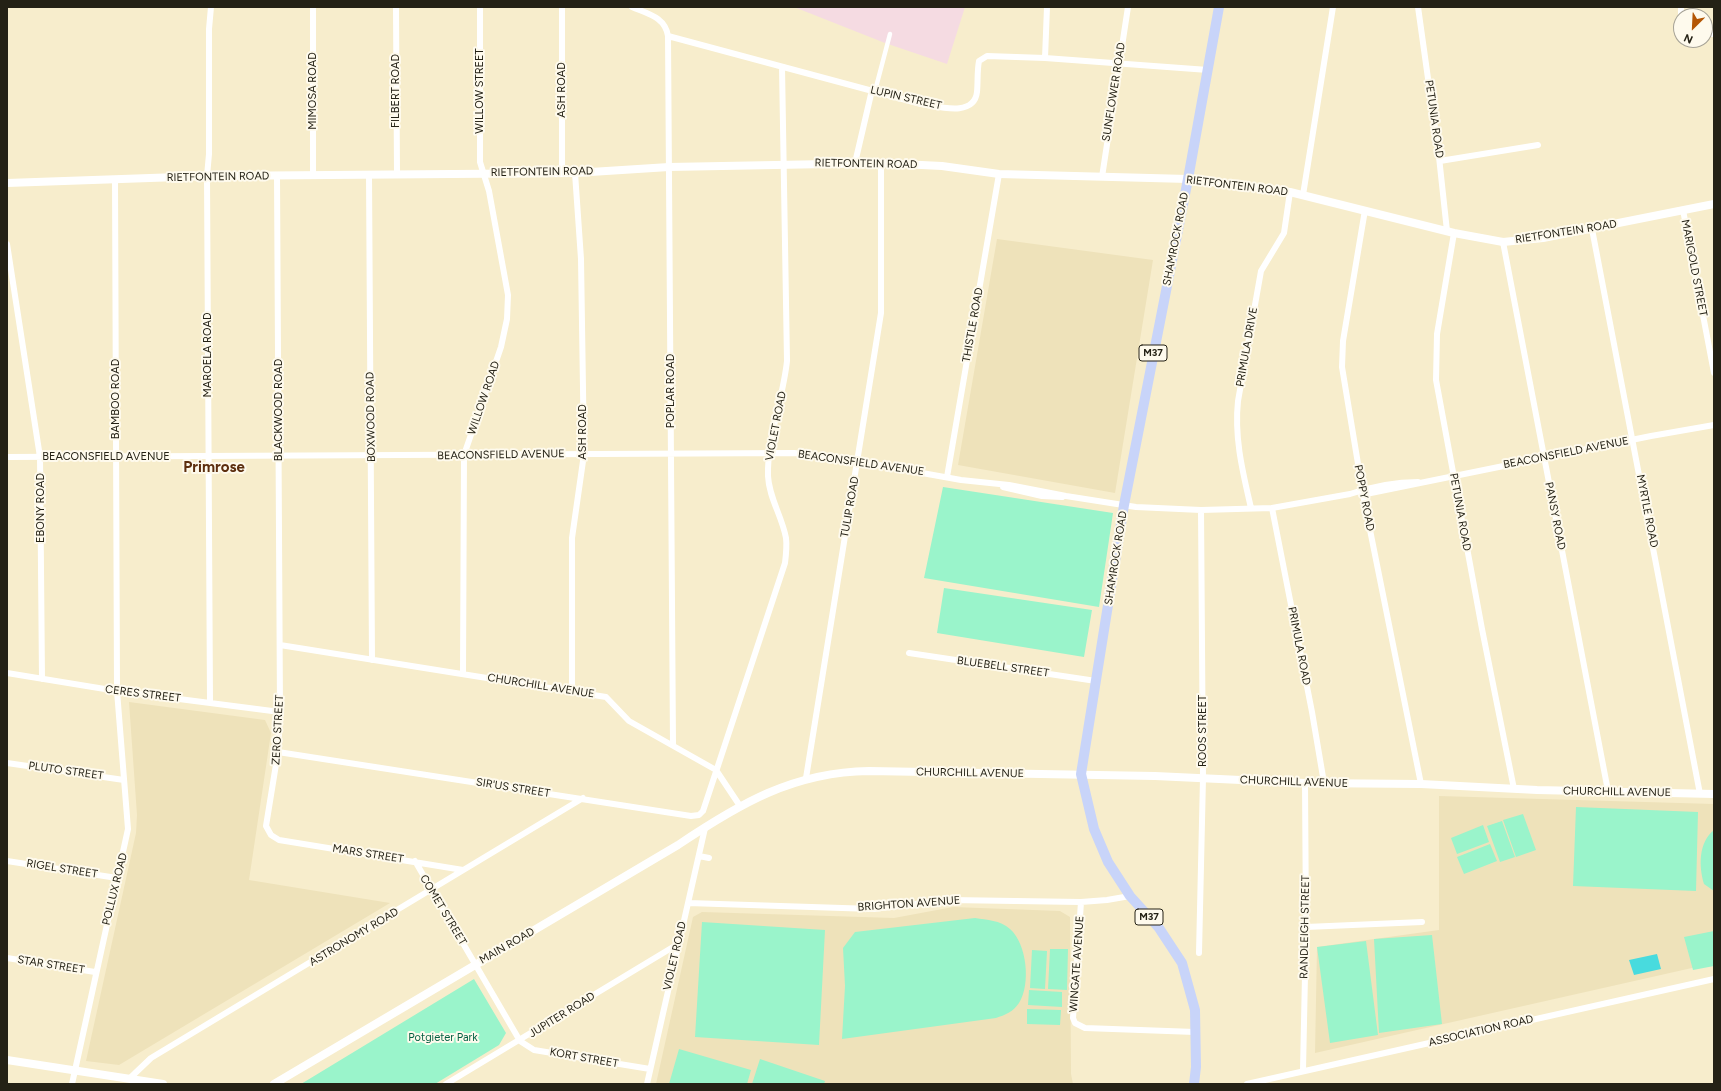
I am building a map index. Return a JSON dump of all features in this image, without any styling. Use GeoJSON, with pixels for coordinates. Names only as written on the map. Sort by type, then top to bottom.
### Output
{"type":"FeatureCollection","features":[{"type":"Feature","properties":{"kind":"main road","name":"SHAMROCK ROAD"},"geometry":{"type":"LineString","coordinates":[[1194,1084],[1196,1067],[1193,999],[1182,963],[1159,928],[1130,896],[1108,862],[1094,829],[1081,774],[1124,506],[1188,179],[1219,7]]}},
{"type":"Feature","properties":{"kind":"street","name":"MAROELA ROAD"},"geometry":{"type":"LineString","coordinates":[[210,702],[207,176],[209,154],[208,29],[211,7]]}},
{"type":"Feature","properties":{"kind":"street","name":"MIMOSA ROAD"},"geometry":{"type":"LineString","coordinates":[[313,7],[314,175]]}},
{"type":"Feature","properties":{"kind":"street","name":"FILBERT ROAD"},"geometry":{"type":"LineString","coordinates":[[396,7],[397,174]]}},
{"type":"Feature","properties":{"kind":"street","name":"WILLOW STREET"},"geometry":{"type":"LineString","coordinates":[[480,7],[480,162],[484,174]]}},
{"type":"Feature","properties":{"kind":"street","name":"ASH ROAD"},"geometry":{"type":"LineString","coordinates":[[562,7],[562,173]]}},
{"type":"Feature","properties":{"kind":"street"},"geometry":{"type":"LineString","coordinates":[[632,7],[659,19],[666,28],[668,36]]}},
{"type":"Feature","properties":{"kind":"street"},"geometry":{"type":"LineString","coordinates":[[1045,58],[1047,7]]}},
{"type":"Feature","properties":{"kind":"street","name":"SUNFLOWER ROAD"},"geometry":{"type":"LineString","coordinates":[[1102,177],[1118,64],[1128,7]]}},
{"type":"Feature","properties":{"kind":"street"},"geometry":{"type":"LineString","coordinates":[[1304,195],[1333,7]]}},
{"type":"Feature","properties":{"kind":"street","name":"PETUNIA ROAD"},"geometry":{"type":"LineString","coordinates":[[1418,7],[1451,232],[1435,354],[1436,380],[1514,789]]}},
{"type":"Feature","properties":{"kind":"street"},"geometry":{"type":"LineString","coordinates":[[855,163],[873,91],[890,34]]}},
{"type":"Feature","properties":{"kind":"street","name":"LUPIN STREET"},"geometry":{"type":"LineString","coordinates":[[668,36],[920,104],[958,109],[965,108],[977,95],[978,65],[984,57],[987,56],[1045,58],[1208,70]]}},
{"type":"Feature","properties":{"kind":"street","name":"POPLAR ROAD"},"geometry":{"type":"LineString","coordinates":[[668,36],[672,454],[672,745]]}},
{"type":"Feature","properties":{"kind":"street","name":"VIOLET ROAD"},"geometry":{"type":"LineString","coordinates":[[716,770],[785,563],[786,539],[769,486],[770,453],[785,382],[787,361],[784,269],[782,67]]}},
{"type":"Feature","properties":{"kind":"street"},"geometry":{"type":"LineString","coordinates":[[1440,160],[1538,145]]}},
{"type":"Feature","properties":{"kind":"street","name":"RIETFONTEIN ROAD"},"geometry":{"type":"LineString","coordinates":[[7,183],[207,176],[562,173],[669,167],[881,163],[935,166],[999,174],[1188,179],[1290,192],[1451,232],[1503,242],[1543,238],[1714,204]]}},
{"type":"Feature","properties":{"kind":"street","name":"TULIP ROAD"},"geometry":{"type":"LineString","coordinates":[[806,778],[881,313],[881,163]]}},
{"type":"Feature","properties":{"kind":"street","name":"ASH ROAD"},"geometry":{"type":"LineString","coordinates":[[572,690],[572,538],[584,454],[581,259],[575,172]]}},
{"type":"Feature","properties":{"kind":"street","name":"BOXWOOD ROAD"},"geometry":{"type":"LineString","coordinates":[[369,174],[372,456],[372,660]]}},
{"type":"Feature","properties":{"kind":"street","name":"WILLOW ROAD"},"geometry":{"type":"LineString","coordinates":[[463,674],[464,456],[501,347],[507,315],[507,282],[490,191],[484,174]]}},
{"type":"Feature","properties":{"kind":"street","name":"THISTLE ROAD"},"geometry":{"type":"LineString","coordinates":[[947,477],[999,174]]}},
{"type":"Feature","properties":{"kind":"street","name":"BLACKWOOD ROAD"},"geometry":{"type":"LineString","coordinates":[[277,175],[280,456],[280,645]]}},
{"type":"Feature","properties":{"kind":"street","name":"BAMBOO ROAD"},"geometry":{"type":"LineString","coordinates":[[116,180],[117,691]]}},
{"type":"Feature","properties":{"kind":"street","name":"PRIMULA DRIVE"},"geometry":{"type":"LineString","coordinates":[[1251,508],[1238,445],[1236,422],[1238,401],[1261,271],[1284,233],[1290,192]]}},
{"type":"Feature","properties":{"kind":"street","name":"POPPY ROAD"},"geometry":{"type":"LineString","coordinates":[[1365,210],[1341,352],[1344,387],[1363,492],[1421,784]]}},
{"type":"Feature","properties":{"kind":"street","name":"MARIGOLD STREET"},"geometry":{"type":"LineString","coordinates":[[1683,210],[1714,373]]}},
{"type":"Feature","properties":{"kind":"street","name":"MYRTLE ROAD"},"geometry":{"type":"LineString","coordinates":[[1592,229],[1700,794]]}},
{"type":"Feature","properties":{"kind":"street","name":"PANSY ROAD"},"geometry":{"type":"LineString","coordinates":[[1503,242],[1608,791]]}},
{"type":"Feature","properties":{"kind":"street","name":"EBONY ROAD"},"geometry":{"type":"LineString","coordinates":[[7,244],[40,457],[42,679]]}},
{"type":"Feature","properties":{"kind":"street","name":"BEACONSFIELD AVENUE"},"geometry":{"type":"LineString","coordinates":[[7,458],[770,453],[814,454],[993,484],[1042,496],[1066,496],[1124,506],[1201,510],[1272,508],[1363,492],[1405,482],[1418,482],[1454,476],[1544,457],[1714,425]]}},
{"type":"Feature","properties":{"kind":"street","name":"PRIMULA ROAD"},"geometry":{"type":"LineString","coordinates":[[1272,508],[1312,712],[1324,784]]}},
{"type":"Feature","properties":{"kind":"street","name":"ROOS STREET"},"geometry":{"type":"LineString","coordinates":[[1199,953],[1203,778],[1201,510]]}},
{"type":"Feature","properties":{"kind":"street","name":"CHURCHILL AVENUE"},"geometry":{"type":"LineString","coordinates":[[280,645],[572,690],[606,697],[629,721],[716,770],[740,806],[767,793],[806,778],[847,771],[1081,774],[1324,784],[1421,784],[1514,789],[1714,794]]}},
{"type":"Feature","properties":{"kind":"street","name":"ZERO STREET"},"geometry":{"type":"LineString","coordinates":[[273,837],[267,830],[266,824],[278,752],[280,712],[280,645]]}},
{"type":"Feature","properties":{"kind":"street","name":"BLUEBELL STREET"},"geometry":{"type":"LineString","coordinates":[[909,653],[1096,681]]}},
{"type":"Feature","properties":{"kind":"street","name":"CERES STREET"},"geometry":{"type":"LineString","coordinates":[[7,673],[117,691],[280,712]]}},
{"type":"Feature","properties":{"kind":"street","name":"POLLUX ROAD"},"geometry":{"type":"LineString","coordinates":[[72,1084],[95,972],[128,828],[117,691]]}},
{"type":"Feature","properties":{"kind":"street","name":"SIR'US STREET"},"geometry":{"type":"LineString","coordinates":[[278,752],[698,816],[704,807],[716,770]]}},
{"type":"Feature","properties":{"kind":"street","name":"PLUTO STREET"},"geometry":{"type":"LineString","coordinates":[[7,763],[124,780]]}},
{"type":"Feature","properties":{"kind":"street","name":"RANDLEIGH STREET"},"geometry":{"type":"LineString","coordinates":[[1303,1070],[1306,927],[1305,783]]}},
{"type":"Feature","properties":{"kind":"street","name":"ASTRONOMY ROAD"},"geometry":{"type":"LineString","coordinates":[[129,1078],[152,1058],[583,798]]}},
{"type":"Feature","properties":{"kind":"street","name":"MAIN ROAD"},"geometry":{"type":"LineString","coordinates":[[274,1084],[678,845],[740,806]]}},
{"type":"Feature","properties":{"kind":"street","name":"VIOLET ROAD"},"geometry":{"type":"LineString","coordinates":[[647,1084],[705,828]]}},
{"type":"Feature","properties":{"kind":"street","name":"MARS STREET"},"geometry":{"type":"LineString","coordinates":[[273,837],[279,840],[463,870]]}},
{"type":"Feature","properties":{"kind":"street"},"geometry":{"type":"LineString","coordinates":[[699,856],[709,858]]}},
{"type":"Feature","properties":{"kind":"street","name":"RIGEL STREET"},"geometry":{"type":"LineString","coordinates":[[7,861],[117,878]]}},
{"type":"Feature","properties":{"kind":"street","name":"COMET STREET"},"geometry":{"type":"LineString","coordinates":[[415,861],[520,1041]]}},
{"type":"Feature","properties":{"kind":"street","name":"BRIGHTON AVENUE"},"geometry":{"type":"LineString","coordinates":[[688,903],[873,909],[950,900],[1081,902],[1130,896]]}},
{"type":"Feature","properties":{"kind":"street","name":"WINGATE AVENUE"},"geometry":{"type":"LineString","coordinates":[[1081,902],[1073,1018],[1075,1023],[1085,1028],[1195,1032]]}},
{"type":"Feature","properties":{"kind":"street"},"geometry":{"type":"LineString","coordinates":[[1306,927],[1422,922]]}},
{"type":"Feature","properties":{"kind":"street","name":"JUPITER ROAD"},"geometry":{"type":"LineString","coordinates":[[446,1084],[520,1041],[678,944]]}},
{"type":"Feature","properties":{"kind":"street","name":"STAR STREET"},"geometry":{"type":"LineString","coordinates":[[7,958],[95,972]]}},
{"type":"Feature","properties":{"kind":"street","name":"ASSOCIATION ROAD"},"geometry":{"type":"LineString","coordinates":[[1248,1084],[1274,1081],[1303,1070],[1714,979]]}},
{"type":"Feature","properties":{"kind":"street","name":"KORT STREET"},"geometry":{"type":"LineString","coordinates":[[520,1041],[534,1050],[650,1069]]}},
{"type":"Feature","properties":{"kind":"street"},"geometry":{"type":"LineString","coordinates":[[7,1060],[75,1069],[163,1084]]}},
{"type":"Feature","properties":{"kind":"shaded area"},"geometry":{"type":"Polygon","coordinates":[[[794,7],[965,7],[947,64],[885,43],[794,7]]]}},
{"type":"Feature","properties":{"kind":"shaded area"},"geometry":{"type":"Polygon","coordinates":[[[997,239],[1153,260],[1115,493],[958,465],[997,239]]]}},
{"type":"Feature","properties":{"kind":"shaded area"},"geometry":{"type":"Polygon","coordinates":[[[129,702],[265,720],[271,733],[249,880],[390,903],[119,1065],[86,1061],[136,833],[137,815],[129,702]]]}},
{"type":"Feature","properties":{"kind":"shaded area"},"geometry":{"type":"Polygon","coordinates":[[[1439,796],[1714,804],[1714,963],[1315,1053],[1317,947],[1439,930],[1439,796]]]}},
{"type":"Feature","properties":{"kind":"shaded area"},"geometry":{"type":"Polygon","coordinates":[[[953,907],[1060,911],[1070,917],[1071,1074],[1073,1084],[656,1084],[693,917],[702,912],[894,918],[953,907]]]}},
{"type":"Feature","properties":{"kind":"green space"},"geometry":{"type":"Polygon","coordinates":[[[943,487],[1113,513],[1099,607],[924,578],[943,487]]]}},
{"type":"Feature","properties":{"kind":"green space"},"geometry":{"type":"Polygon","coordinates":[[[944,588],[1092,610],[1084,657],[937,633],[944,588]]]}},
{"type":"Feature","properties":{"kind":"green space"},"geometry":{"type":"Polygon","coordinates":[[[1576,807],[1698,812],[1696,891],[1573,886],[1576,807]]]}},
{"type":"Feature","properties":{"kind":"green space"},"geometry":{"type":"Polygon","coordinates":[[[1523,814],[1536,850],[1516,857],[1503,820],[1523,814]]]}},
{"type":"Feature","properties":{"kind":"green space"},"geometry":{"type":"Polygon","coordinates":[[[1502,821],[1515,857],[1500,862],[1487,826],[1502,821]]]}},
{"type":"Feature","properties":{"kind":"green space"},"geometry":{"type":"Polygon","coordinates":[[[1483,825],[1489,842],[1457,854],[1451,838],[1483,825]]]}},
{"type":"Feature","properties":{"kind":"green space"},"geometry":{"type":"Polygon","coordinates":[[[1714,830],[1714,891],[1704,884],[1701,870],[1701,856],[1702,848],[1705,842],[1714,830]]]}},
{"type":"Feature","properties":{"kind":"green space"},"geometry":{"type":"Polygon","coordinates":[[[1490,844],[1497,861],[1464,874],[1457,857],[1490,844]]]}},
{"type":"Feature","properties":{"kind":"green space"},"geometry":{"type":"Polygon","coordinates":[[[975,918],[993,921],[1006,926],[1016,936],[1020,944],[1025,964],[1025,986],[1023,995],[1014,1009],[996,1018],[842,1039],[845,986],[843,948],[855,932],[975,918]]]}},
{"type":"Feature","properties":{"kind":"green space"},"geometry":{"type":"Polygon","coordinates":[[[702,922],[825,930],[819,1045],[695,1037],[702,922]]]}},
{"type":"Feature","properties":{"kind":"green space"},"geometry":{"type":"Polygon","coordinates":[[[1714,931],[1714,966],[1693,970],[1684,937],[1714,931]]]}},
{"type":"Feature","properties":{"kind":"green space"},"geometry":{"type":"Polygon","coordinates":[[[1432,935],[1442,1024],[1379,1033],[1374,939],[1432,935]]]}},
{"type":"Feature","properties":{"kind":"green space"},"geometry":{"type":"Polygon","coordinates":[[[1366,941],[1378,1035],[1330,1043],[1317,947],[1366,941]]]}},
{"type":"Feature","properties":{"kind":"green space"},"geometry":{"type":"Polygon","coordinates":[[[1050,949],[1068,949],[1067,990],[1048,989],[1050,949]]]}},
{"type":"Feature","properties":{"kind":"green space"},"geometry":{"type":"Polygon","coordinates":[[[1032,950],[1047,951],[1045,989],[1030,988],[1032,950]]]}},
{"type":"Feature","properties":{"kind":"green space","name":"Potgieter Park"},"geometry":{"type":"Polygon","coordinates":[[[474,979],[506,1033],[499,1045],[435,1084],[301,1084],[474,979]]]}},
{"type":"Feature","properties":{"kind":"green space"},"geometry":{"type":"Polygon","coordinates":[[[1029,990],[1062,992],[1062,1007],[1028,1005],[1029,990]]]}},
{"type":"Feature","properties":{"kind":"green space"},"geometry":{"type":"Polygon","coordinates":[[[1027,1009],[1061,1010],[1060,1025],[1027,1024],[1027,1009]]]}},
{"type":"Feature","properties":{"kind":"green space"},"geometry":{"type":"Polygon","coordinates":[[[679,1049],[751,1070],[747,1084],[669,1084],[679,1049]]]}},
{"type":"Feature","properties":{"kind":"green space"},"geometry":{"type":"Polygon","coordinates":[[[760,1059],[825,1081],[824,1084],[752,1084],[760,1059]]]}},
{"type":"Feature","properties":{"kind":"water"},"geometry":{"type":"Polygon","coordinates":[[[1657,954],[1661,969],[1634,975],[1629,960],[1657,954]]]}},
{"type":"Feature","properties":{"kind":"district","name":"Primrose"},"geometry":{"type":"Point","coordinates":[214,468]}}]}
